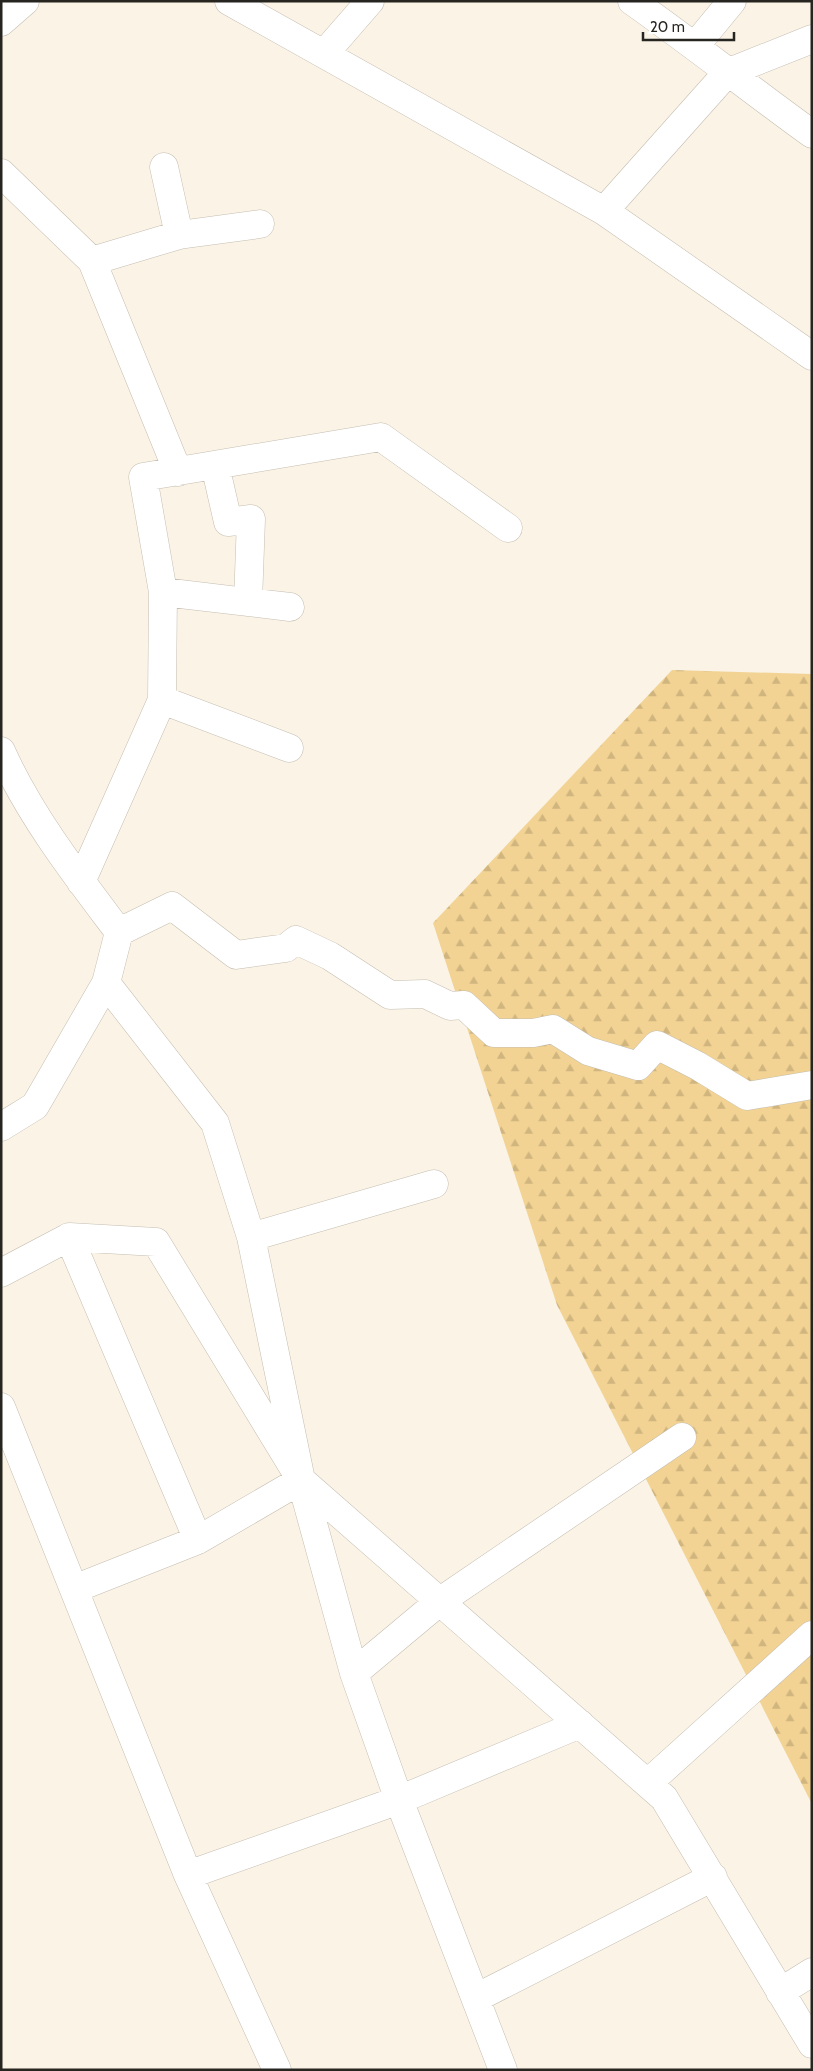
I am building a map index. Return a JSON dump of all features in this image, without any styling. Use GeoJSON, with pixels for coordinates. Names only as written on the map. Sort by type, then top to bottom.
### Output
{"type":"FeatureCollection","features":[{"type":"Feature","properties":{"kind":"street"},"geometry":{"type":"LineString","coordinates":[[1,22],[24,1]]}},
{"type":"Feature","properties":{"kind":"street"},"geometry":{"type":"LineString","coordinates":[[229,1],[604,211],[812,356]]}},
{"type":"Feature","properties":{"kind":"street"},"geometry":{"type":"LineString","coordinates":[[324,54],[370,1]]}},
{"type":"Feature","properties":{"kind":"street"},"geometry":{"type":"LineString","coordinates":[[632,1],[812,134]]}},
{"type":"Feature","properties":{"kind":"street"},"geometry":{"type":"LineString","coordinates":[[695,46],[732,1]]}},
{"type":"Feature","properties":{"kind":"street"},"geometry":{"type":"LineString","coordinates":[[604,211],[727,73],[812,39]]}},
{"type":"Feature","properties":{"kind":"street"},"geometry":{"type":"LineString","coordinates":[[164,167],[179,235]]}},
{"type":"Feature","properties":{"kind":"street"},"geometry":{"type":"LineString","coordinates":[[1,173],[92,261],[178,472]]}},
{"type":"Feature","properties":{"kind":"street"},"geometry":{"type":"LineString","coordinates":[[92,261],[179,235],[260,224]]}},
{"type":"Feature","properties":{"kind":"street"},"geometry":{"type":"LineString","coordinates":[[81,882],[162,700],[163,592],[143,478],[381,437],[508,528]]}},
{"type":"Feature","properties":{"kind":"street"},"geometry":{"type":"LineString","coordinates":[[215,465],[228,522],[251,519],[248,602]]}},
{"type":"Feature","properties":{"kind":"street"},"geometry":{"type":"LineString","coordinates":[[163,592],[290,607]]}},
{"type":"Feature","properties":{"kind":"street"},"geometry":{"type":"LineString","coordinates":[[162,700],[289,748]]}},
{"type":"Feature","properties":{"kind":"street"},"geometry":{"type":"LineString","coordinates":[[1,751],[9,789],[118,932],[106,983],[34,1106],[1,1127]]}},
{"type":"Feature","properties":{"kind":"street"},"geometry":{"type":"LineString","coordinates":[[118,932],[172,906],[236,955],[286,948],[296,940],[330,956],[390,996],[425,994],[450,1006],[464,1005],[494,1033],[533,1033],[552,1029],[588,1051],[638,1066],[657,1044],[747,1096],[812,1085]]}},
{"type":"Feature","properties":{"kind":"street"},"geometry":{"type":"LineString","coordinates":[[106,983],[215,1123],[251,1237],[301,1480],[354,1673],[399,1800],[503,2070]]}},
{"type":"Feature","properties":{"kind":"street"},"geometry":{"type":"LineString","coordinates":[[251,1237],[434,1184]]}},
{"type":"Feature","properties":{"kind":"street"},"geometry":{"type":"LineString","coordinates":[[69,1237],[198,1540]]}},
{"type":"Feature","properties":{"kind":"street"},"geometry":{"type":"LineString","coordinates":[[1,1274],[69,1237],[156,1242],[301,1480],[664,1798],[812,2044]]}},
{"type":"Feature","properties":{"kind":"street"},"geometry":{"type":"LineString","coordinates":[[1,1407],[188,1875],[277,2070]]}},
{"type":"Feature","properties":{"kind":"street"},"geometry":{"type":"LineString","coordinates":[[354,1673],[439,1602],[682,1437]]}},
{"type":"Feature","properties":{"kind":"street"},"geometry":{"type":"LineString","coordinates":[[74,1589],[198,1540],[301,1480]]}},
{"type":"Feature","properties":{"kind":"street"},"geometry":{"type":"LineString","coordinates":[[648,1784],[812,1635]]}},
{"type":"Feature","properties":{"kind":"street"},"geometry":{"type":"LineString","coordinates":[[188,1875],[399,1800],[580,1724]]}},
{"type":"Feature","properties":{"kind":"street"},"geometry":{"type":"LineString","coordinates":[[476,1998],[712,1877]]}},
{"type":"Feature","properties":{"kind":"street"},"geometry":{"type":"LineString","coordinates":[[780,1992],[812,1972]]}},
{"type":"Feature","properties":{"kind":"green space"},"geometry":{"type":"Polygon","coordinates":[[[672,670],[812,674],[812,1804],[557,1305],[433,923],[672,670]]]}}]}
